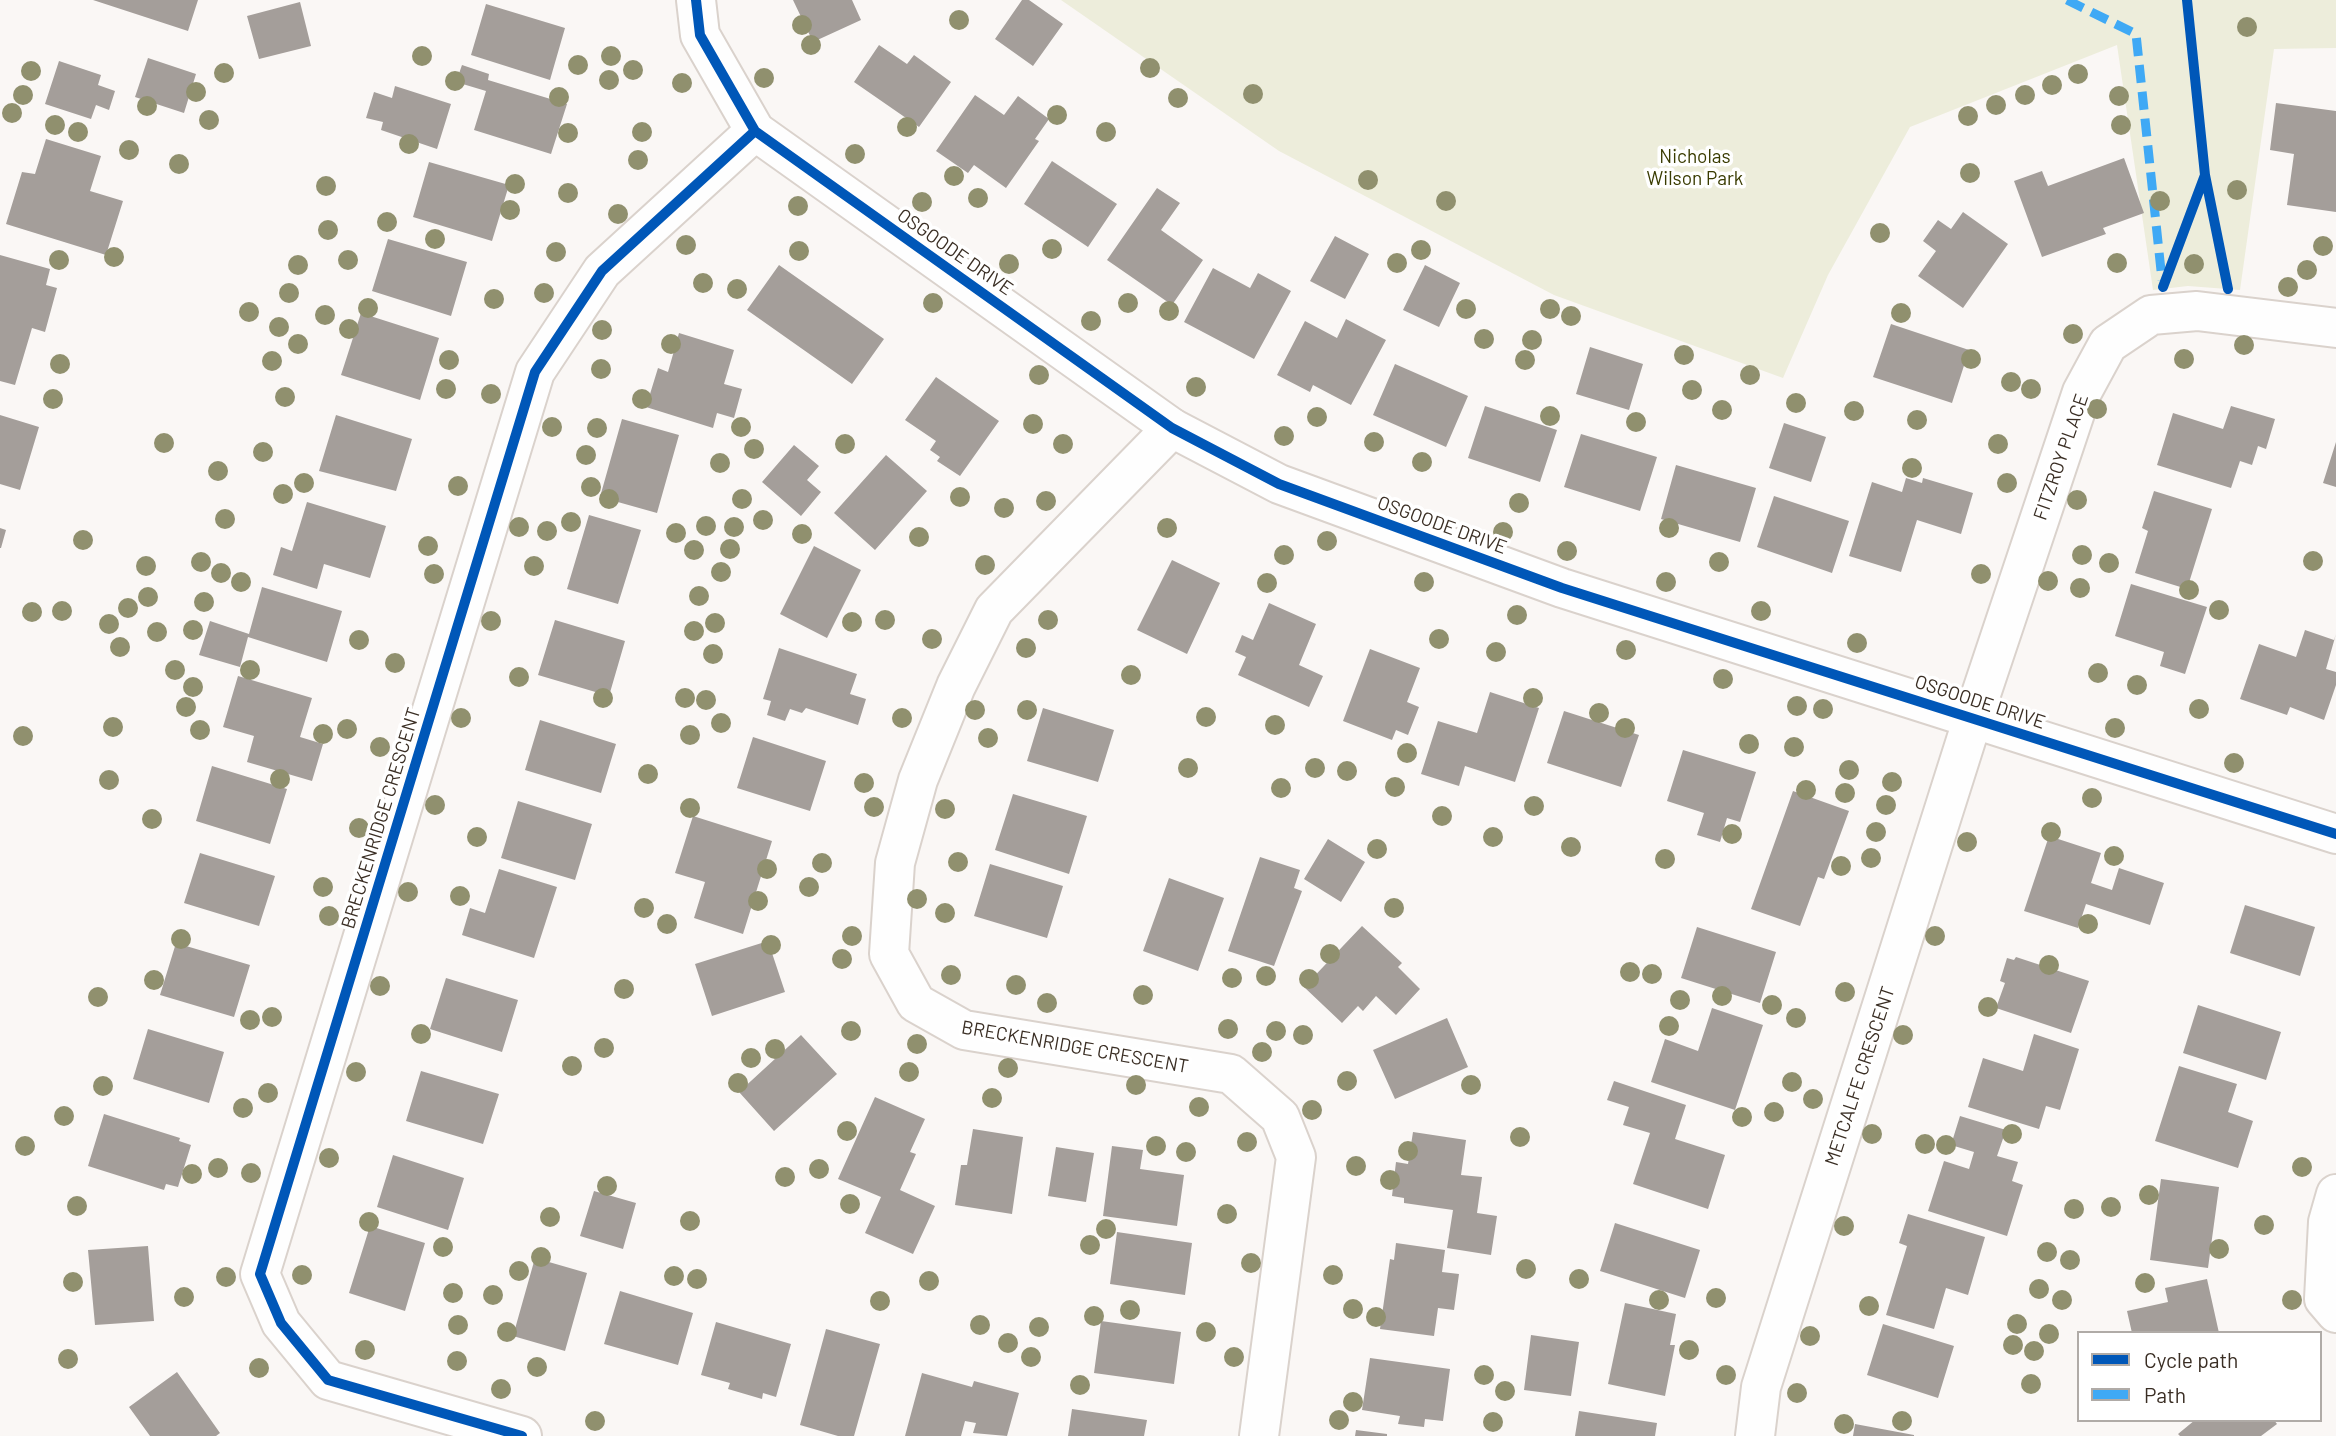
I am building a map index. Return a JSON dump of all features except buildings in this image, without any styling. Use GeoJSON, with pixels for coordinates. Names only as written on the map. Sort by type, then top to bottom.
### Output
{"type":"FeatureCollection","features":[{"type":"Feature","properties":{"kind":"street","name":"OSGOODE DRIVE"},"geometry":{"type":"LineString","coordinates":[[696,0],[700,35],[755,131],[1172,428],[1279,484],[1562,588],[2336,834]]}},
{"type":"Feature","properties":{"kind":"street","name":"BRECKENRIDGE CRESCENT"},"geometry":{"type":"LineString","coordinates":[[522,1436],[328,1380],[281,1323],[260,1274],[535,372],[603,271],[755,131]]}},
{"type":"Feature","properties":{"kind":"street","name":"FITZROY PLACE"},"geometry":{"type":"LineString","coordinates":[[1973,718],[2082,392],[2108,344],[2151,316],[2197,311],[2336,328]]}},
{"type":"Feature","properties":{"kind":"street","name":"BRECKENRIDGE CRESCENT"},"geometry":{"type":"LineString","coordinates":[[1172,428],[994,610],[956,686],[918,780],[895,863],[889,954],[916,1003],[964,1030],[1231,1074],[1280,1117],[1296,1157],[1259,1436]]}},
{"type":"Feature","properties":{"kind":"street","name":"METCALFE CRESCENT"},"geometry":{"type":"LineString","coordinates":[[1755,1436],[1761,1387],[1973,718]]}},
{"type":"Feature","properties":{"kind":"street"},"geometry":{"type":"LineString","coordinates":[[2336,1194],[2328,1222],[2324,1299],[2336,1313]]}},
{"type":"Feature","properties":{"kind":"green space","name":"Nicholas Wilson Park"},"geometry":{"type":"Polygon","coordinates":[[[1061,0],[2336,0],[2336,48],[2274,49],[2240,290],[2188,286],[2153,290],[2117,45],[1910,127],[1828,275],[1783,378],[1554,295],[1279,151],[1061,0]]]}},
{"type":"Feature","properties":{"kind":"marked path"},"geometry":{"type":"LineString","coordinates":[[2067,0],[2136,34],[2162,280]]}},
{"type":"Feature","properties":{"kind":"cycle path"},"geometry":{"type":"LineString","coordinates":[[696,0],[700,35],[755,131],[1172,428],[1279,484],[1562,588],[2336,834]]}},
{"type":"Feature","properties":{"kind":"cycle path"},"geometry":{"type":"LineString","coordinates":[[2163,287],[2205,175],[2187,0]]}},
{"type":"Feature","properties":{"kind":"cycle path"},"geometry":{"type":"LineString","coordinates":[[522,1436],[328,1380],[281,1323],[260,1274],[535,372],[602,271],[755,131]]}},
{"type":"Feature","properties":{"kind":"cycle path"},"geometry":{"type":"LineString","coordinates":[[2205,175],[2228,289]]}}]}
